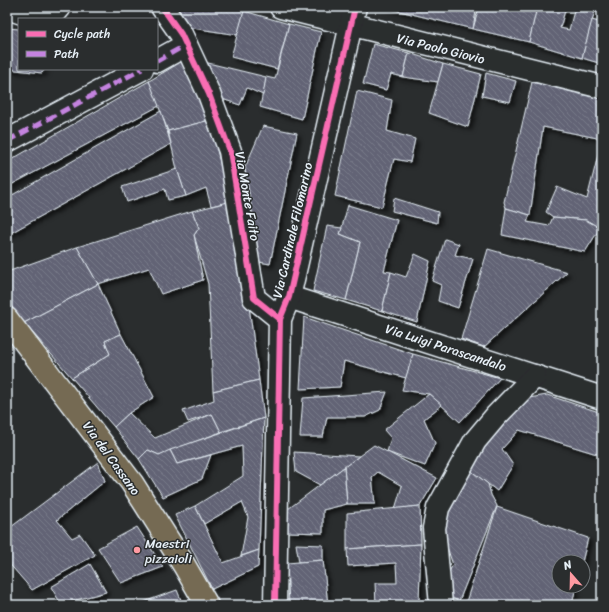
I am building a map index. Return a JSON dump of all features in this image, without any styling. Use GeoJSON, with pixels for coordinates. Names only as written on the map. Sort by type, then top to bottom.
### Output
{"type":"FeatureCollection","features":[{"type":"Feature","properties":{"kind":"main road","name":"Via del Cassano"},"geometry":{"type":"LineString","coordinates":[[7,319],[132,483],[184,565],[207,605]]}},
{"type":"Feature","properties":{"kind":"street"},"geometry":{"type":"LineString","coordinates":[[51,18],[60,7]]}},
{"type":"Feature","properties":{"kind":"street","name":"Via Monte Faito"},"geometry":{"type":"LineString","coordinates":[[162,7],[186,45],[209,94],[230,151],[254,298],[280,318]]}},
{"type":"Feature","properties":{"kind":"street","name":"Via Paolo Giovio"},"geometry":{"type":"LineString","coordinates":[[281,7],[352,16],[602,87]]}},
{"type":"Feature","properties":{"kind":"street"},"geometry":{"type":"LineString","coordinates":[[7,8],[37,18]]}},
{"type":"Feature","properties":{"kind":"street","name":"Via Cardinale Filomarino"},"geometry":{"type":"LineString","coordinates":[[275,605],[280,318],[289,297],[352,16]]}},
{"type":"Feature","properties":{"kind":"street"},"geometry":{"type":"LineString","coordinates":[[158,60],[186,45]]}},
{"type":"Feature","properties":{"kind":"street"},"geometry":{"type":"LineString","coordinates":[[7,141],[140,70]]}},
{"type":"Feature","properties":{"kind":"street","name":"Via Luigi Parascandalo"},"geometry":{"type":"LineString","coordinates":[[289,297],[535,376],[600,391]]}},
{"type":"Feature","properties":{"kind":"street"},"geometry":{"type":"LineString","coordinates":[[441,605],[434,528],[438,508],[475,441],[496,416],[535,376]]}},
{"type":"Feature","properties":{"kind":"building"},"geometry":{"type":"Polygon","coordinates":[[[175,7],[230,7],[244,11],[238,35],[186,27],[175,7]]]}},
{"type":"Feature","properties":{"kind":"building"},"geometry":{"type":"Polygon","coordinates":[[[383,7],[462,7],[476,11],[473,29],[383,7]]]}},
{"type":"Feature","properties":{"kind":"building"},"geometry":{"type":"Polygon","coordinates":[[[479,7],[537,8],[529,42],[473,29],[479,7]]]}},
{"type":"Feature","properties":{"kind":"building"},"geometry":{"type":"Polygon","coordinates":[[[537,7],[566,7],[560,28],[569,30],[575,7],[596,7],[582,58],[529,42],[537,7]]]}},
{"type":"Feature","properties":{"kind":"building"},"geometry":{"type":"Polygon","coordinates":[[[244,11],[289,24],[277,69],[231,57],[244,11]]]}},
{"type":"Feature","properties":{"kind":"building"},"geometry":{"type":"Polygon","coordinates":[[[592,20],[602,23],[602,64],[582,58],[592,20]]]}},
{"type":"Feature","properties":{"kind":"building"},"geometry":{"type":"Polygon","coordinates":[[[289,24],[321,32],[302,119],[260,107],[266,77],[275,79],[289,24]]]}},
{"type":"Feature","properties":{"kind":"building"},"geometry":{"type":"Polygon","coordinates":[[[7,28],[18,29],[18,70],[44,70],[42,73],[7,69],[7,28]]]}},
{"type":"Feature","properties":{"kind":"building"},"geometry":{"type":"Polygon","coordinates":[[[373,44],[409,53],[403,77],[391,74],[386,90],[363,84],[373,44]]]}},
{"type":"Feature","properties":{"kind":"building"},"geometry":{"type":"Polygon","coordinates":[[[409,53],[443,64],[438,82],[403,77],[409,53]]]}},
{"type":"Feature","properties":{"kind":"building"},"geometry":{"type":"Polygon","coordinates":[[[186,59],[210,120],[168,131],[149,81],[186,59]]]}},
{"type":"Feature","properties":{"kind":"building"},"geometry":{"type":"Polygon","coordinates":[[[204,62],[266,77],[263,95],[247,88],[240,105],[219,98],[204,62]]]}},
{"type":"Feature","properties":{"kind":"building"},"geometry":{"type":"Polygon","coordinates":[[[443,64],[481,74],[468,127],[429,113],[443,64]]]}},
{"type":"Feature","properties":{"kind":"building"},"geometry":{"type":"Polygon","coordinates":[[[486,73],[516,81],[510,102],[482,96],[486,73]]]}},
{"type":"Feature","properties":{"kind":"building"},"geometry":{"type":"Polygon","coordinates":[[[149,81],[159,106],[7,187],[7,162],[149,81]]]}},
{"type":"Feature","properties":{"kind":"building"},"geometry":{"type":"Polygon","coordinates":[[[532,82],[602,99],[602,139],[543,127],[530,215],[506,208],[504,202],[532,82]]]}},
{"type":"Feature","properties":{"kind":"building"},"geometry":{"type":"Polygon","coordinates":[[[357,91],[392,100],[387,131],[415,139],[410,162],[394,159],[382,207],[335,196],[357,91]]]}},
{"type":"Feature","properties":{"kind":"building"},"geometry":{"type":"Polygon","coordinates":[[[161,111],[171,144],[7,235],[7,198],[161,111]]]}},
{"type":"Feature","properties":{"kind":"building"},"geometry":{"type":"Polygon","coordinates":[[[210,120],[228,202],[211,206],[206,188],[186,196],[177,169],[168,131],[210,120]]]}},
{"type":"Feature","properties":{"kind":"building"},"geometry":{"type":"Polygon","coordinates":[[[263,126],[297,133],[270,264],[259,262],[241,177],[263,126]]]}},
{"type":"Feature","properties":{"kind":"building"},"geometry":{"type":"Polygon","coordinates":[[[602,139],[602,227],[600,228],[586,220],[553,217],[546,212],[557,187],[587,199],[602,139]]]}},
{"type":"Feature","properties":{"kind":"building"},"geometry":{"type":"Polygon","coordinates":[[[177,169],[186,196],[168,200],[165,189],[127,202],[122,187],[177,169]]]}},
{"type":"Feature","properties":{"kind":"building"},"geometry":{"type":"Polygon","coordinates":[[[394,198],[438,212],[437,223],[392,211],[394,198]]]}},
{"type":"Feature","properties":{"kind":"building"},"geometry":{"type":"Polygon","coordinates":[[[228,202],[239,233],[259,380],[213,391],[208,284],[194,235],[199,228],[192,211],[228,202]]]}},
{"type":"Feature","properties":{"kind":"building"},"geometry":{"type":"Polygon","coordinates":[[[348,205],[397,220],[384,271],[391,272],[382,311],[346,300],[360,242],[340,234],[348,205]]]}},
{"type":"Feature","properties":{"kind":"building"},"geometry":{"type":"Polygon","coordinates":[[[506,208],[530,215],[527,222],[549,226],[553,217],[586,220],[600,228],[585,252],[502,235],[506,208]]]}},
{"type":"Feature","properties":{"kind":"building"},"geometry":{"type":"Polygon","coordinates":[[[192,211],[199,228],[194,235],[203,280],[161,294],[149,268],[98,284],[77,247],[192,211]]]}},
{"type":"Feature","properties":{"kind":"building"},"geometry":{"type":"Polygon","coordinates":[[[327,226],[342,228],[340,234],[360,242],[346,300],[313,291],[327,226]]]}},
{"type":"Feature","properties":{"kind":"building"},"geometry":{"type":"Polygon","coordinates":[[[445,239],[459,244],[455,255],[473,259],[458,308],[438,301],[441,285],[432,281],[445,239]]]}},
{"type":"Feature","properties":{"kind":"building"},"geometry":{"type":"Polygon","coordinates":[[[77,247],[98,284],[24,323],[7,301],[7,272],[77,247]]]}},
{"type":"Feature","properties":{"kind":"building"},"geometry":{"type":"Polygon","coordinates":[[[488,249],[567,272],[484,347],[461,339],[488,249]]]}},
{"type":"Feature","properties":{"kind":"building"},"geometry":{"type":"Polygon","coordinates":[[[415,254],[430,261],[417,322],[382,311],[391,272],[406,277],[415,254]]]}},
{"type":"Feature","properties":{"kind":"building"},"geometry":{"type":"Polygon","coordinates":[[[98,284],[121,334],[105,341],[110,354],[72,378],[24,323],[98,284]]]}},
{"type":"Feature","properties":{"kind":"building"},"geometry":{"type":"Polygon","coordinates":[[[304,317],[413,354],[406,378],[344,361],[340,387],[300,389],[304,317]]]}},
{"type":"Feature","properties":{"kind":"building"},"geometry":{"type":"Polygon","coordinates":[[[121,334],[154,397],[129,413],[114,427],[72,378],[110,354],[105,341],[121,334]]]}},
{"type":"Feature","properties":{"kind":"building"},"geometry":{"type":"Polygon","coordinates":[[[413,354],[500,378],[460,422],[429,394],[402,390],[413,354]]]}},
{"type":"Feature","properties":{"kind":"building"},"geometry":{"type":"Polygon","coordinates":[[[259,380],[264,418],[221,432],[212,414],[188,422],[183,411],[214,400],[213,391],[259,380]]]}},
{"type":"Feature","properties":{"kind":"building"},"geometry":{"type":"Polygon","coordinates":[[[387,392],[380,410],[365,417],[327,417],[323,437],[300,437],[303,398],[387,392]]]}},
{"type":"Feature","properties":{"kind":"building"},"geometry":{"type":"Polygon","coordinates":[[[429,394],[442,405],[424,419],[435,443],[425,466],[387,452],[391,438],[384,430],[429,394]]]}},
{"type":"Feature","properties":{"kind":"building"},"geometry":{"type":"Polygon","coordinates":[[[547,395],[602,413],[602,448],[600,455],[519,430],[502,449],[513,465],[497,491],[470,470],[489,434],[529,398],[547,395]]]}},
{"type":"Feature","properties":{"kind":"building"},"geometry":{"type":"Polygon","coordinates":[[[129,413],[155,438],[212,414],[221,432],[159,455],[148,450],[139,459],[114,427],[129,413]]]}},
{"type":"Feature","properties":{"kind":"building"},"geometry":{"type":"Polygon","coordinates":[[[264,418],[259,550],[241,556],[248,517],[242,502],[204,524],[195,506],[243,476],[242,446],[177,464],[170,450],[264,418]]]}},
{"type":"Feature","properties":{"kind":"building"},"geometry":{"type":"Polygon","coordinates":[[[374,445],[437,478],[420,506],[395,509],[402,486],[378,472],[372,477],[375,504],[347,504],[344,467],[374,445]]]}},
{"type":"Feature","properties":{"kind":"building"},"geometry":{"type":"Polygon","coordinates":[[[148,450],[159,455],[170,450],[177,464],[211,455],[202,479],[163,497],[139,459],[148,450]]]}},
{"type":"Feature","properties":{"kind":"building"},"geometry":{"type":"Polygon","coordinates":[[[294,452],[359,456],[320,485],[296,472],[294,452]]]}},
{"type":"Feature","properties":{"kind":"building"},"geometry":{"type":"Polygon","coordinates":[[[98,462],[105,481],[57,520],[72,538],[80,534],[95,555],[32,590],[7,561],[7,530],[98,462]]]}},
{"type":"Feature","properties":{"kind":"building"},"geometry":{"type":"Polygon","coordinates":[[[344,467],[347,504],[323,510],[323,533],[287,532],[288,509],[344,467]]]}},
{"type":"Feature","properties":{"kind":"building"},"geometry":{"type":"Polygon","coordinates":[[[470,470],[488,484],[491,495],[497,506],[459,601],[444,595],[445,578],[453,565],[444,538],[446,517],[470,470]]]}},
{"type":"Feature","properties":{"kind":"building"},"geometry":{"type":"Polygon","coordinates":[[[195,506],[223,563],[259,550],[258,567],[212,589],[175,515],[195,506]]]}},
{"type":"Feature","properties":{"kind":"building"},"geometry":{"type":"Polygon","coordinates":[[[420,506],[421,544],[347,549],[347,513],[420,506]]]}},
{"type":"Feature","properties":{"kind":"building"},"geometry":{"type":"Polygon","coordinates":[[[497,507],[588,538],[584,554],[551,554],[551,594],[574,594],[572,605],[465,605],[497,507]]]}},
{"type":"Feature","properties":{"kind":"building"},"geometry":{"type":"Polygon","coordinates":[[[602,526],[602,541],[598,540],[602,526]]]}},
{"type":"Feature","properties":{"kind":"building"},"geometry":{"type":"Polygon","coordinates":[[[137,527],[163,567],[121,583],[98,548],[137,527]]]}},
{"type":"Feature","properties":{"kind":"building"},"geometry":{"type":"Polygon","coordinates":[[[296,544],[323,545],[323,560],[299,562],[296,544]]]}},
{"type":"Feature","properties":{"kind":"building"},"geometry":{"type":"Polygon","coordinates":[[[421,544],[419,601],[376,605],[375,583],[397,583],[396,563],[348,566],[347,549],[421,544]]]}},
{"type":"Feature","properties":{"kind":"building"},"geometry":{"type":"Polygon","coordinates":[[[323,560],[328,605],[289,605],[287,563],[323,560]]]}},
{"type":"Feature","properties":{"kind":"building"},"geometry":{"type":"Polygon","coordinates":[[[90,564],[106,592],[61,604],[51,587],[90,564]]]}},
{"type":"Feature","properties":{"kind":"building"},"geometry":{"type":"Polygon","coordinates":[[[177,590],[183,605],[135,605],[177,590]]]}},
{"type":"Feature","properties":{"kind":"building"},"geometry":{"type":"Polygon","coordinates":[[[427,600],[427,605],[389,605],[419,601],[427,600]]]}},
{"type":"Feature","properties":{"kind":"marked path"},"geometry":{"type":"LineString","coordinates":[[158,60],[186,45]]}},
{"type":"Feature","properties":{"kind":"marked path"},"geometry":{"type":"LineString","coordinates":[[7,141],[140,70]]}},
{"type":"Feature","properties":{"kind":"cycle path"},"geometry":{"type":"LineString","coordinates":[[162,7],[181,34],[209,94],[230,151],[254,298],[280,319]]}},
{"type":"Feature","properties":{"kind":"cycle path"},"geometry":{"type":"LineString","coordinates":[[275,605],[280,319],[289,297],[355,7]]}},
{"type":"Feature","properties":{"kind":"place","name":"Maestri pizzaioli"},"geometry":{"type":"Point","coordinates":[137,550]}}]}
